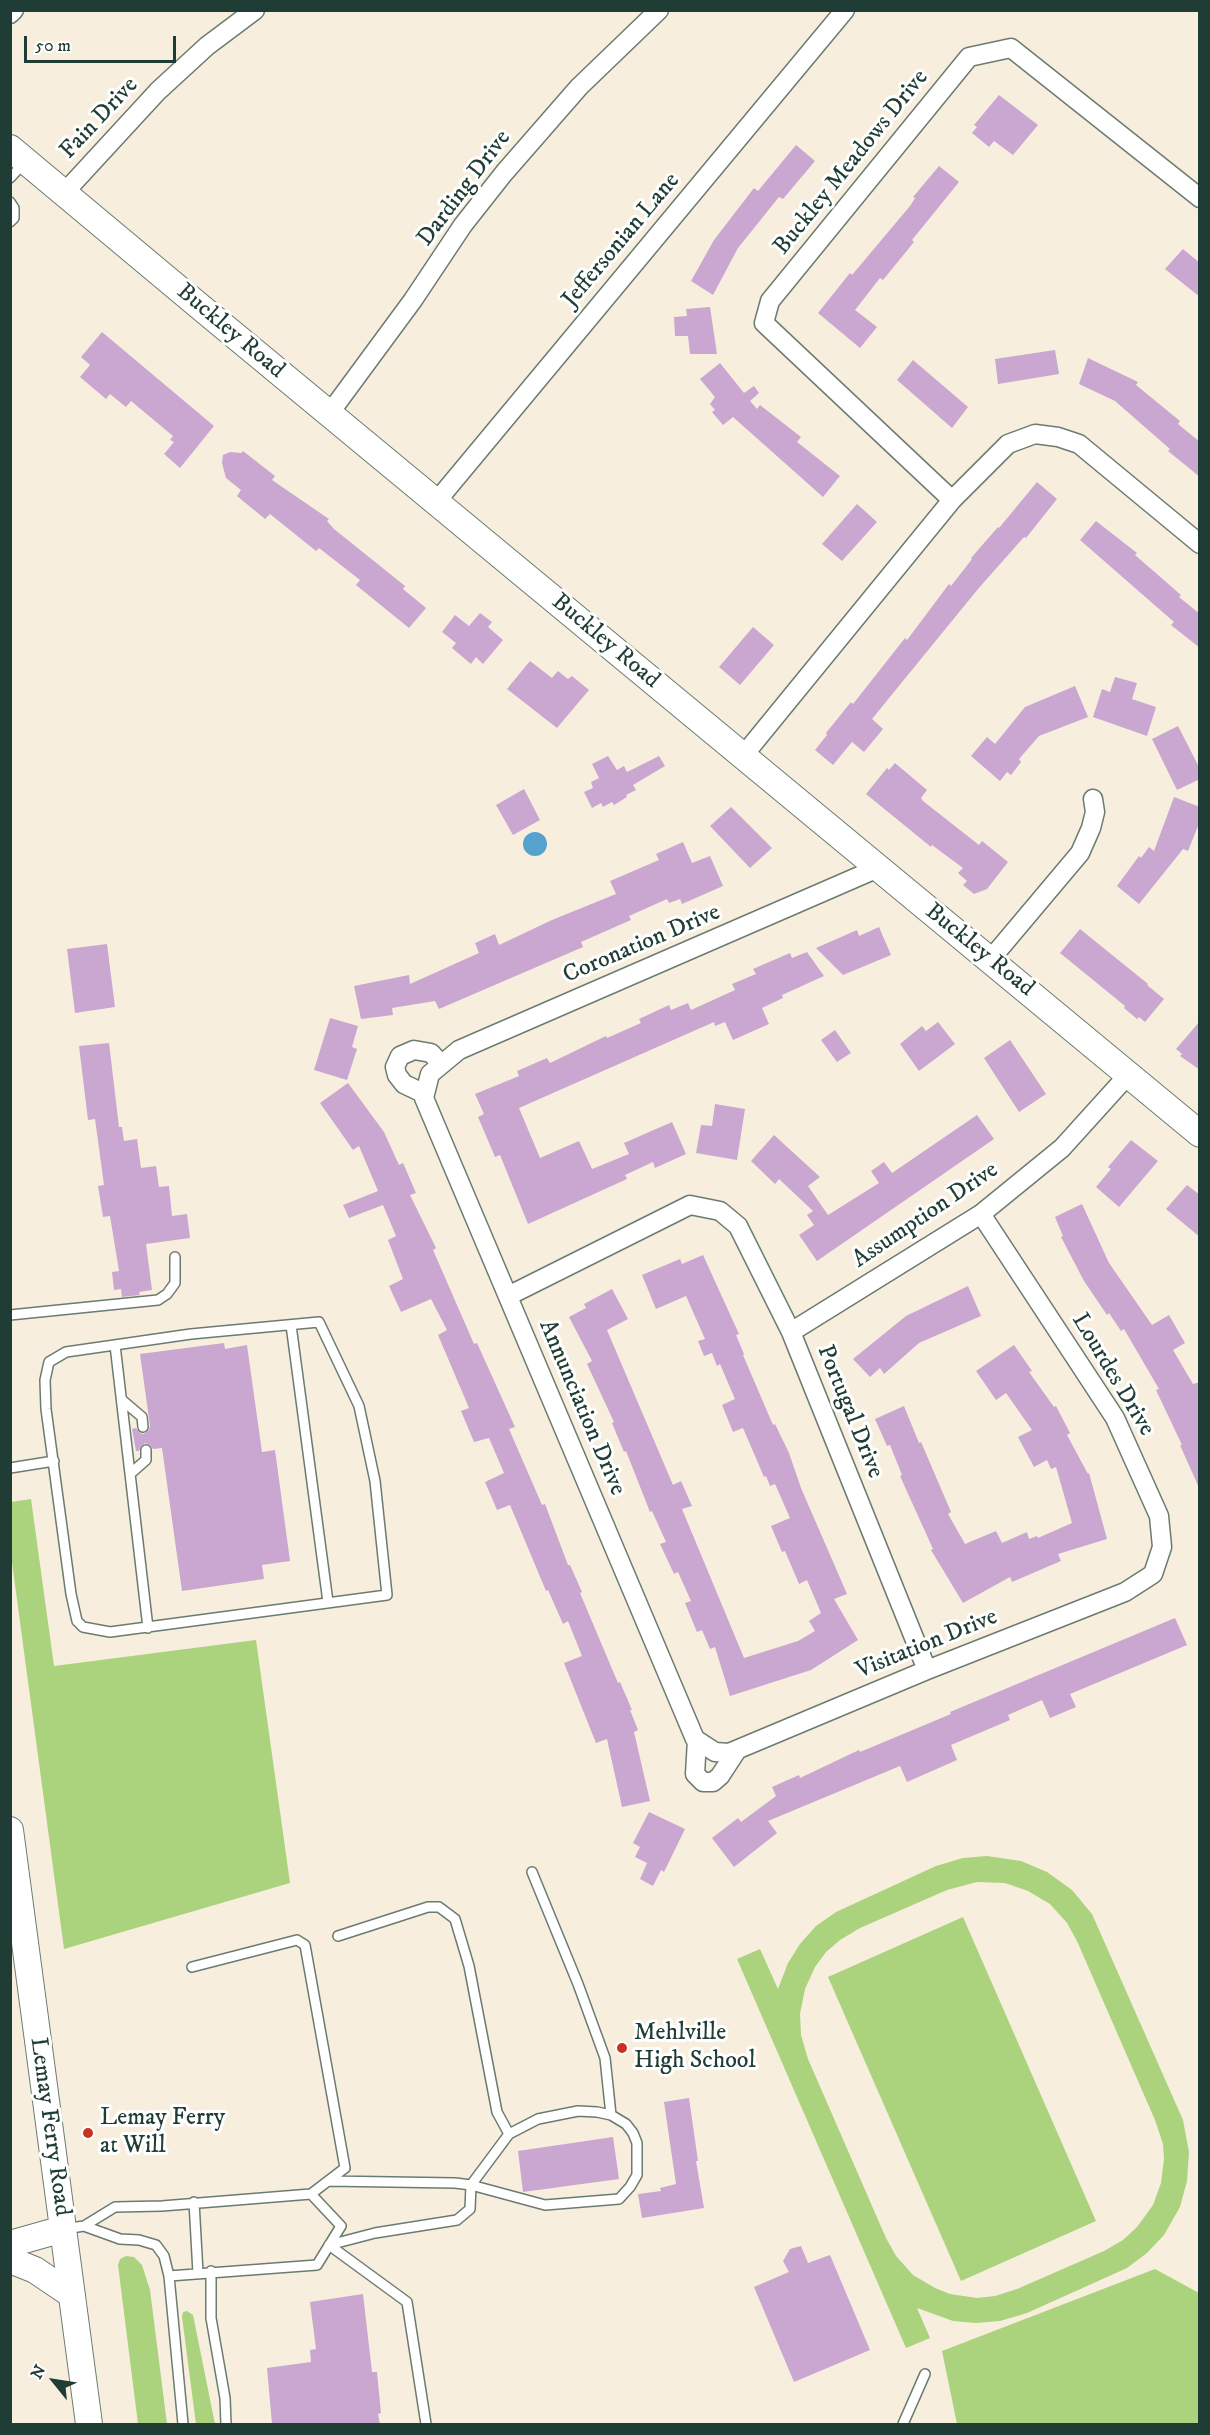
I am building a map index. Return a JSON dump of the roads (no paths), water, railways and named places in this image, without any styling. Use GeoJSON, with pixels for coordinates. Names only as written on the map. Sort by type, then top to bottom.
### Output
{"type":"FeatureCollection","features":[{"type":"Feature","properties":{"kind":"street"},"geometry":{"type":"LineString","coordinates":[[10,14],[14,10]]}},
{"type":"Feature","properties":{"kind":"street","name":"Fain Drive"},"geometry":{"type":"LineString","coordinates":[[64,193],[158,91],[207,46],[255,10]]}},
{"type":"Feature","properties":{"kind":"street","name":"Darding Drive"},"geometry":{"type":"LineString","coordinates":[[329,414],[413,300],[463,225],[504,174],[579,87],[660,10]]}},
{"type":"Feature","properties":{"kind":"street","name":"Jeffersonian Lane"},"geometry":{"type":"LineString","coordinates":[[436,502],[845,10]]}},
{"type":"Feature","properties":{"kind":"street","name":"Buckley Meadows Drive"},"geometry":{"type":"LineString","coordinates":[[952,500],[764,323],[770,301],[969,57],[1011,48],[1200,198]]}},
{"type":"Feature","properties":{"kind":"street","name":"Buckley Road"},"geometry":{"type":"LineString","coordinates":[[16,162],[64,193],[1200,1134]]}},
{"type":"Feature","properties":{"kind":"street"},"geometry":{"type":"LineString","coordinates":[[742,756],[952,500],[1008,444],[1035,434],[1058,437],[1079,444],[1200,544]]}},
{"type":"Feature","properties":{"kind":"street"},"geometry":{"type":"LineString","coordinates":[[990,960],[1080,854],[1095,812],[1093,799]]}},
{"type":"Feature","properties":{"kind":"street","name":"Coronation Drive"},"geometry":{"type":"LineString","coordinates":[[435,1069],[459,1050],[878,868]]}},
{"type":"Feature","properties":{"kind":"street"},"geometry":{"type":"LineString","coordinates":[[414,1050],[431,1053],[435,1069],[425,1094],[404,1084],[397,1075],[395,1067],[400,1056],[414,1050]]}},
{"type":"Feature","properties":{"kind":"street","name":"Assumption Drive"},"geometry":{"type":"LineString","coordinates":[[790,1332],[981,1214],[1062,1148],[1128,1075]]}},
{"type":"Feature","properties":{"kind":"street","name":"Annunciation Drive"},"geometry":{"type":"LineString","coordinates":[[425,1094],[424,1098],[697,1740],[695,1774],[704,1782],[713,1782],[720,1776],[737,1750]]}},
{"type":"Feature","properties":{"kind":"street","name":"Portugal Drive"},"geometry":{"type":"LineString","coordinates":[[508,1296],[690,1205],[720,1211],[738,1226],[790,1332],[927,1670]]}},
{"type":"Feature","properties":{"kind":"street","name":"Lourdes Drive"},"geometry":{"type":"LineString","coordinates":[[981,1214],[1115,1418],[1159,1516],[1162,1547],[1153,1574]]}},
{"type":"Feature","properties":{"kind":"street","name":"Visitation Drive"},"geometry":{"type":"LineString","coordinates":[[697,1740],[715,1752],[729,1753],[927,1670],[1125,1592],[1153,1574]]}},
{"type":"Feature","properties":{"kind":"street","name":"Lemay Ferry Road"},"geometry":{"type":"LineString","coordinates":[[10,1830],[74,2227],[72,2295],[89,2424]]}},
{"type":"Feature","properties":{"kind":"street"},"geometry":{"type":"LineString","coordinates":[[10,2244],[74,2227]]}},
{"type":"Feature","properties":{"kind":"street"},"geometry":{"type":"LineString","coordinates":[[10,2260],[35,2270],[72,2295]]}},
{"type":"Feature","properties":{"kind":"lane"},"geometry":{"type":"LineString","coordinates":[[10,202],[14,208],[14,218],[10,222]]}},
{"type":"Feature","properties":{"kind":"lane"},"geometry":{"type":"LineString","coordinates":[[10,1314],[158,1300],[167,1294],[176,1283],[175,1257]]}},
{"type":"Feature","properties":{"kind":"lane"},"geometry":{"type":"LineString","coordinates":[[319,1322],[359,1406],[375,1481],[387,1595],[110,1632],[83,1627],[77,1621],[71,1594],[46,1409],[45,1380],[49,1362],[66,1352],[191,1334],[291,1325],[319,1322]]}},
{"type":"Feature","properties":{"kind":"lane"},"geometry":{"type":"LineString","coordinates":[[291,1325],[328,1602]]}},
{"type":"Feature","properties":{"kind":"lane"},"geometry":{"type":"LineString","coordinates":[[115,1345],[148,1628]]}},
{"type":"Feature","properties":{"kind":"lane"},"geometry":{"type":"LineString","coordinates":[[122,1400],[142,1417],[142,1427]]}},
{"type":"Feature","properties":{"kind":"lane"},"geometry":{"type":"LineString","coordinates":[[130,1474],[146,1460],[146,1450]]}},
{"type":"Feature","properties":{"kind":"lane"},"geometry":{"type":"LineString","coordinates":[[10,1468],[54,1461]]}},
{"type":"Feature","properties":{"kind":"lane"},"geometry":{"type":"LineString","coordinates":[[532,1872],[578,1984],[605,2058],[611,2115]]}},
{"type":"Feature","properties":{"kind":"lane"},"geometry":{"type":"LineString","coordinates":[[338,1936],[428,1907],[439,1907],[455,1919],[469,1966],[497,2112],[509,2134]]}},
{"type":"Feature","properties":{"kind":"lane"},"geometry":{"type":"LineString","coordinates":[[74,2227],[115,2207],[162,2206],[311,2194],[345,2168],[305,1945],[297,1940],[192,1967]]}},
{"type":"Feature","properties":{"kind":"lane"},"geometry":{"type":"LineString","coordinates":[[328,2181],[438,2182],[471,2186],[545,2205],[619,2199],[637,2175],[637,2143],[626,2124],[611,2115],[578,2111],[538,2118],[509,2134],[471,2186],[470,2209],[457,2220],[375,2233],[329,2246]]}},
{"type":"Feature","properties":{"kind":"lane"},"geometry":{"type":"LineString","coordinates":[[169,2276],[211,2271],[317,2265],[341,2226],[311,2194]]}},
{"type":"Feature","properties":{"kind":"lane"},"geometry":{"type":"LineString","coordinates":[[194,2202],[198,2272]]}},
{"type":"Feature","properties":{"kind":"lane"},"geometry":{"type":"LineString","coordinates":[[74,2227],[120,2239],[139,2240],[156,2245],[164,2256],[169,2276],[183,2424]]}},
{"type":"Feature","properties":{"kind":"lane"},"geometry":{"type":"LineString","coordinates":[[329,2246],[407,2302],[426,2424]]}},
{"type":"Feature","properties":{"kind":"lane"},"geometry":{"type":"LineString","coordinates":[[211,2271],[212,2318],[225,2398],[226,2424]]}},
{"type":"Feature","properties":{"kind":"lane"},"geometry":{"type":"LineString","coordinates":[[903,2424],[925,2374]]}},
{"type":"Feature","properties":{"kind":"water"},"geometry":{"type":"Polygon","coordinates":[[[535,832],[544,835],[547,844],[544,853],[535,856],[526,853],[523,844],[526,835],[535,832]]]}},
{"type":"Feature","properties":{"kind":"place","name":"Mehlville High School"},"geometry":{"type":"Point","coordinates":[622,2048]}},
{"type":"Feature","properties":{"kind":"place","name":"Lemay Ferry at Will"},"geometry":{"type":"Point","coordinates":[88,2133]}}]}
